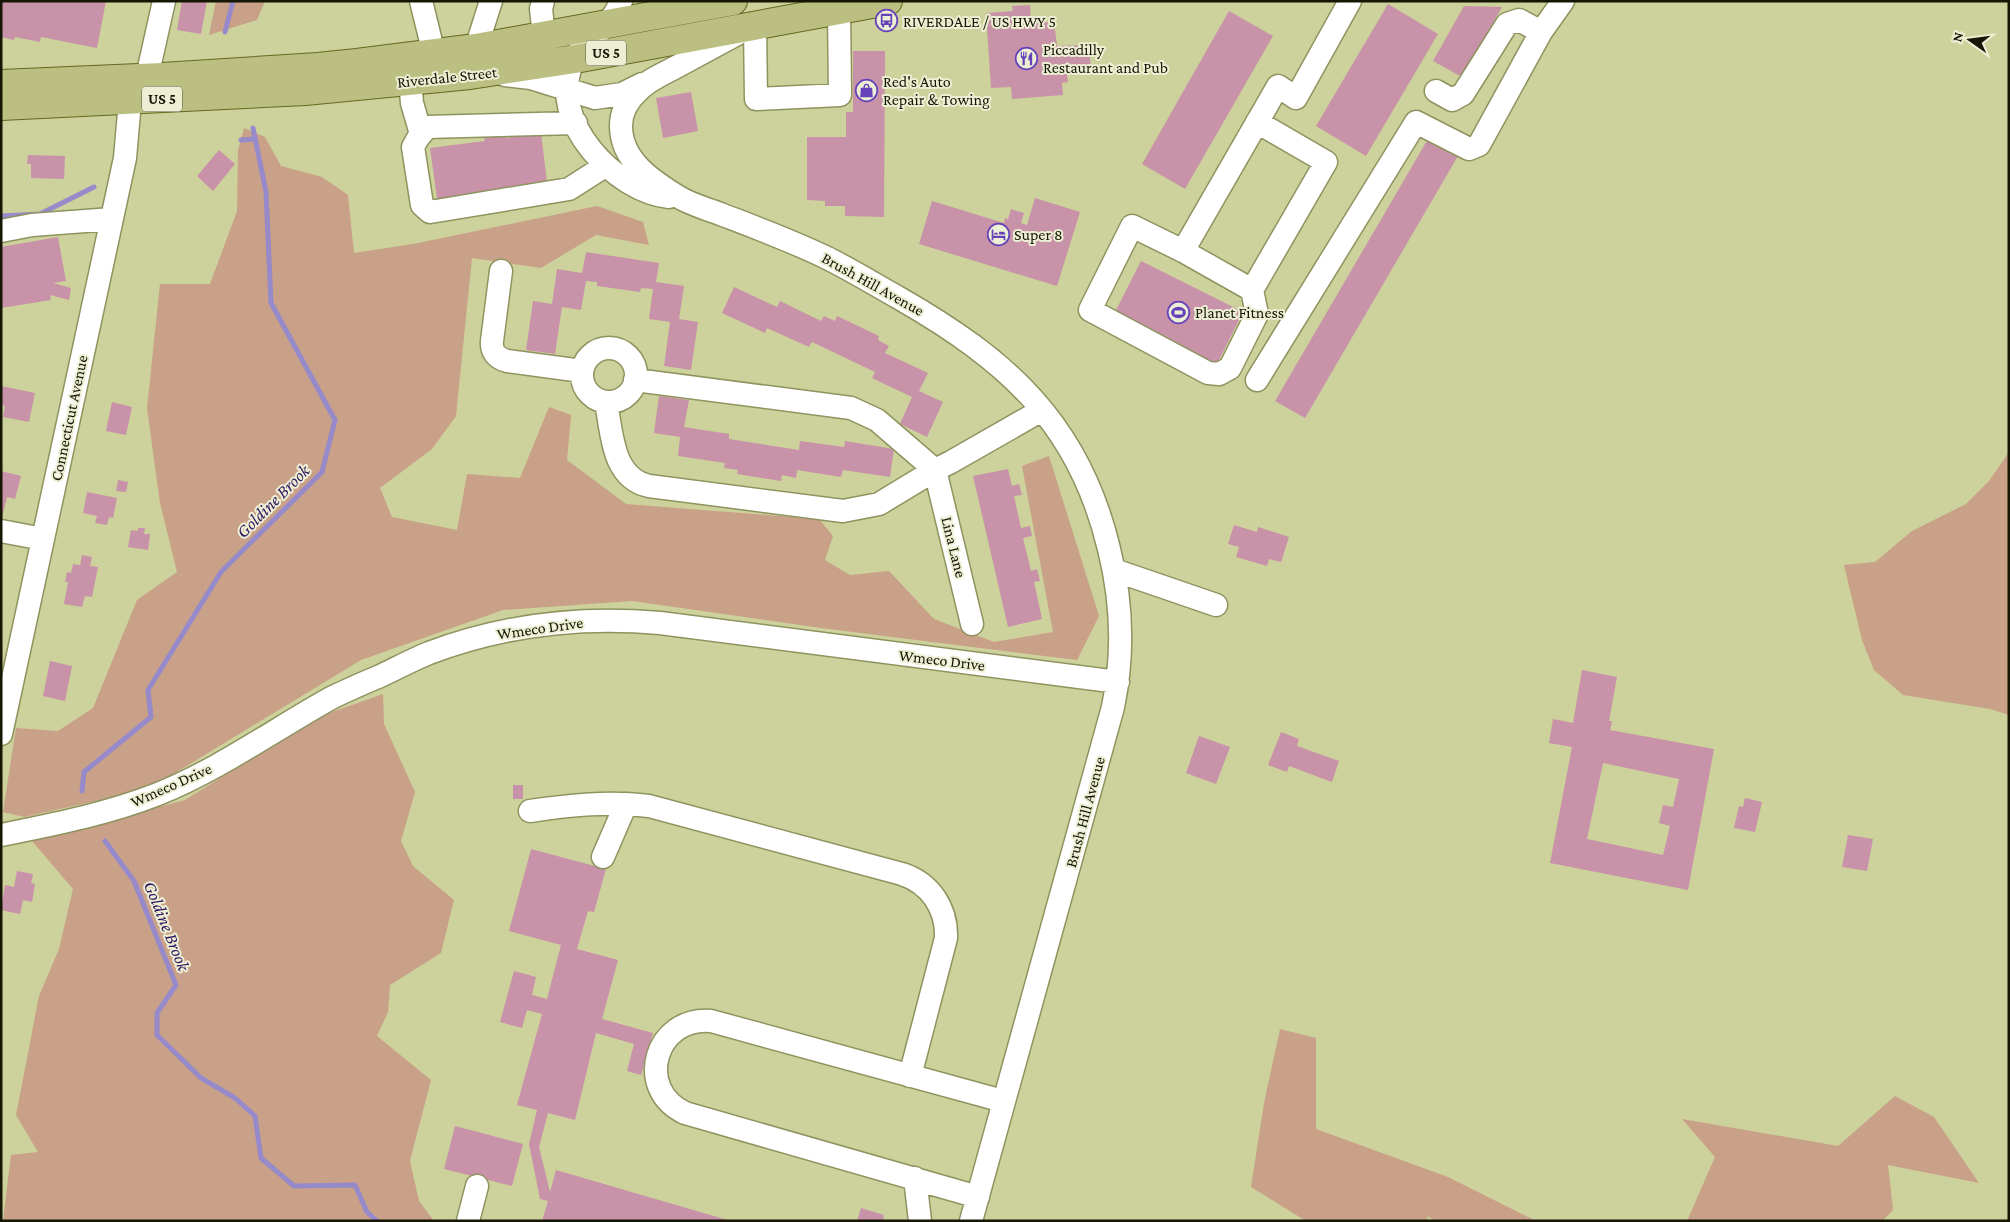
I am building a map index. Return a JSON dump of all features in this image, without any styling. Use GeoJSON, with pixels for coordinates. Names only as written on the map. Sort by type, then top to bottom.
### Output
{"type":"FeatureCollection","features":[{"type":"Feature","properties":{"kind":"main road","name":"Riverdale Street"},"geometry":{"type":"LineString","coordinates":[[1,106],[305,91],[470,75],[575,59],[888,1]]}},
{"type":"Feature","properties":{"kind":"main road","name":"Riverdale Street"},"geometry":{"type":"LineString","coordinates":[[1,84],[318,67],[434,54],[544,36],[615,12],[717,2]]}},
{"type":"Feature","properties":{"kind":"street"},"geometry":{"type":"LineString","coordinates":[[147,77],[164,1]]}},
{"type":"Feature","properties":{"kind":"street"},"geometry":{"type":"LineString","coordinates":[[421,1],[434,54]]}},
{"type":"Feature","properties":{"kind":"street"},"geometry":{"type":"LineString","coordinates":[[476,48],[491,1]]}},
{"type":"Feature","properties":{"kind":"street"},"geometry":{"type":"LineString","coordinates":[[543,1],[541,9],[544,36]]}},
{"type":"Feature","properties":{"kind":"street"},"geometry":{"type":"LineString","coordinates":[[1183,252],[1278,86],[1296,98],[1350,1]]}},
{"type":"Feature","properties":{"kind":"street"},"geometry":{"type":"LineString","coordinates":[[1258,380],[1416,122],[1469,149],[1479,146],[1541,32],[1563,1]]}},
{"type":"Feature","properties":{"kind":"street"},"geometry":{"type":"LineString","coordinates":[[470,75],[514,75],[546,82],[595,98],[605,98],[622,94],[655,78],[752,26],[756,99],[840,95],[839,10]]}},
{"type":"Feature","properties":{"kind":"street","name":"Brush Hill Avenue"},"geometry":{"type":"LineString","coordinates":[[615,12],[586,43],[575,59],[569,74],[567,102],[576,123],[601,161],[630,184],[660,196],[680,198]]}},
{"type":"Feature","properties":{"kind":"street"},"geometry":{"type":"LineString","coordinates":[[1436,91],[1452,100],[1463,94],[1507,24],[1520,20],[1541,32]]}},
{"type":"Feature","properties":{"kind":"street"},"geometry":{"type":"LineString","coordinates":[[576,123],[427,127],[414,147],[422,205],[430,212],[569,189],[601,161],[621,122],[629,101],[637,91],[655,78]]}},
{"type":"Feature","properties":{"kind":"street"},"geometry":{"type":"LineString","coordinates":[[410,81],[412,102],[421,134]]}},
{"type":"Feature","properties":{"kind":"street","name":"Connecticut Avenue"},"geometry":{"type":"LineString","coordinates":[[1,734],[125,158],[130,101]]}},
{"type":"Feature","properties":{"kind":"street","name":"Brush Hill Avenue"},"geometry":{"type":"LineString","coordinates":[[621,122],[623,142],[632,161],[650,178],[680,198],[822,256],[941,322],[997,363],[1042,410],[1065,441],[1083,473],[1099,513],[1114,570],[1120,611],[1118,682],[1089,797],[971,1221]]}},
{"type":"Feature","properties":{"kind":"street"},"geometry":{"type":"LineString","coordinates":[[1252,290],[1132,226],[1090,310],[1208,373],[1219,374],[1230,368],[1256,314],[1252,290],[1326,162],[1257,122]]}},
{"type":"Feature","properties":{"kind":"street"},"geometry":{"type":"LineString","coordinates":[[1,231],[32,226],[112,219]]}},
{"type":"Feature","properties":{"kind":"street"},"geometry":{"type":"LineString","coordinates":[[501,271],[492,341],[492,349],[496,356],[507,361],[582,371]]}},
{"type":"Feature","properties":{"kind":"street"},"geometry":{"type":"LineString","coordinates":[[608,348],[616,349],[630,358],[636,372],[632,389],[622,398],[606,402],[598,400],[587,390],[582,371],[593,353],[608,348]]}},
{"type":"Feature","properties":{"kind":"street"},"geometry":{"type":"LineString","coordinates":[[635,380],[852,408],[877,420],[935,470]]}},
{"type":"Feature","properties":{"kind":"street"},"geometry":{"type":"LineString","coordinates":[[606,402],[617,455],[622,468],[631,478],[650,486],[843,511],[879,504],[1042,410]]}},
{"type":"Feature","properties":{"kind":"street","name":"Lina Lane"},"geometry":{"type":"LineString","coordinates":[[935,470],[972,624]]}},
{"type":"Feature","properties":{"kind":"street"},"geometry":{"type":"LineString","coordinates":[[1,531],[43,539]]}},
{"type":"Feature","properties":{"kind":"street"},"geometry":{"type":"LineString","coordinates":[[1114,570],[1216,605]]}},
{"type":"Feature","properties":{"kind":"street","name":"Wmeco Drive"},"geometry":{"type":"LineString","coordinates":[[1,835],[90,817],[158,794],[247,748],[334,697],[428,654],[484,636],[542,624],[581,621],[650,622],[1118,682]]}},
{"type":"Feature","properties":{"kind":"street"},"geometry":{"type":"LineString","coordinates":[[530,811],[583,804],[649,806],[902,874],[916,880],[936,898],[943,912],[946,938],[910,1076]]}},
{"type":"Feature","properties":{"kind":"street"},"geometry":{"type":"LineString","coordinates":[[603,857],[626,804]]}},
{"type":"Feature","properties":{"kind":"street"},"geometry":{"type":"LineString","coordinates":[[978,1196],[685,1113],[669,1102],[657,1081],[656,1068],[660,1050],[670,1034],[686,1024],[704,1020],[1003,1101]]}},
{"type":"Feature","properties":{"kind":"street"},"geometry":{"type":"LineString","coordinates":[[914,1178],[920,1221]]}},
{"type":"Feature","properties":{"kind":"street"},"geometry":{"type":"LineString","coordinates":[[468,1221],[477,1186]]}},
{"type":"Feature","properties":{"kind":"shaded area"},"geometry":{"type":"Polygon","coordinates":[[[216,1],[265,1],[257,20],[209,35],[216,1]]]}},
{"type":"Feature","properties":{"kind":"shaded area"},"geometry":{"type":"Polygon","coordinates":[[[244,128],[265,137],[281,166],[322,177],[348,195],[354,253],[413,244],[597,206],[643,222],[649,245],[596,235],[541,268],[472,258],[456,416],[432,449],[380,488],[392,517],[457,530],[467,474],[520,478],[549,407],[571,415],[567,460],[626,504],[819,519],[833,536],[825,560],[850,575],[889,571],[934,619],[994,642],[1053,632],[1022,466],[1049,456],[1099,616],[1077,660],[821,628],[632,601],[503,610],[361,660],[157,784],[123,795],[24,817],[3,812],[16,728],[58,731],[93,708],[137,600],[177,572],[160,503],[147,408],[160,284],[210,284],[237,211],[238,150],[244,128]]]}},
{"type":"Feature","properties":{"kind":"shaded area"},"geometry":{"type":"Polygon","coordinates":[[[2009,452],[2009,715],[1990,709],[1903,695],[1874,670],[1862,640],[1844,565],[1875,562],[1912,531],[1966,504],[1989,481],[2009,452]]]}},
{"type":"Feature","properties":{"kind":"shaded area"},"geometry":{"type":"Polygon","coordinates":[[[383,694],[384,724],[415,792],[401,841],[413,866],[454,900],[441,953],[390,985],[388,1012],[377,1036],[431,1080],[410,1161],[419,1201],[434,1221],[3,1221],[11,1155],[38,1152],[16,1115],[39,996],[59,949],[73,889],[32,841],[185,800],[318,717],[383,694]]]}},
{"type":"Feature","properties":{"kind":"shaded area"},"geometry":{"type":"Polygon","coordinates":[[[1280,1029],[1316,1038],[1316,1129],[1448,1177],[1536,1221],[1436,1221],[1427,1216],[1428,1221],[1306,1221],[1251,1187],[1264,1103],[1280,1029]]]}},
{"type":"Feature","properties":{"kind":"shaded area"},"geometry":{"type":"Polygon","coordinates":[[[1895,1096],[1934,1117],[1979,1183],[1888,1165],[1893,1210],[1882,1221],[1687,1221],[1715,1157],[1682,1119],[1838,1146],[1895,1096]]]}},
{"type":"Feature","properties":{"kind":"building"},"geometry":{"type":"Polygon","coordinates":[[[1,1],[106,1],[97,48],[41,37],[40,42],[15,37],[14,40],[1,37],[1,1]]]}},
{"type":"Feature","properties":{"kind":"building"},"geometry":{"type":"Polygon","coordinates":[[[182,1],[207,1],[201,34],[177,30],[182,1]]]}},
{"type":"Feature","properties":{"kind":"building"},"geometry":{"type":"Polygon","coordinates":[[[1388,4],[1438,34],[1366,156],[1316,126],[1388,4]]]}},
{"type":"Feature","properties":{"kind":"building"},"geometry":{"type":"Polygon","coordinates":[[[1030,5],[1031,23],[1046,22],[1052,25],[1055,30],[1057,46],[1089,45],[1091,73],[1067,75],[1068,82],[1062,83],[1063,95],[1012,99],[1011,87],[991,88],[986,13],[1013,11],[1012,6],[1030,5]]]}},
{"type":"Feature","properties":{"kind":"building"},"geometry":{"type":"Polygon","coordinates":[[[1464,6],[1502,7],[1462,77],[1433,61],[1464,6]]]}},
{"type":"Feature","properties":{"kind":"building"},"geometry":{"type":"Polygon","coordinates":[[[1229,11],[1273,36],[1185,189],[1142,164],[1229,11]]]}},
{"type":"Feature","properties":{"kind":"building"},"geometry":{"type":"Polygon","coordinates":[[[853,51],[885,51],[884,217],[845,216],[845,206],[825,206],[825,201],[807,200],[807,137],[846,137],[846,112],[853,112],[853,51]]]}},
{"type":"Feature","properties":{"kind":"building"},"geometry":{"type":"Polygon","coordinates":[[[691,92],[698,131],[663,138],[656,98],[691,92]]]}},
{"type":"Feature","properties":{"kind":"building"},"geometry":{"type":"Polygon","coordinates":[[[541,133],[548,190],[438,205],[430,148],[485,141],[484,137],[489,134],[504,134],[506,138],[541,133]]]}},
{"type":"Feature","properties":{"kind":"building"},"geometry":{"type":"Polygon","coordinates":[[[1428,139],[1458,156],[1305,418],[1275,401],[1428,139]]]}},
{"type":"Feature","properties":{"kind":"building"},"geometry":{"type":"Polygon","coordinates":[[[219,150],[235,164],[213,191],[197,176],[219,150]]]}},
{"type":"Feature","properties":{"kind":"building"},"geometry":{"type":"Polygon","coordinates":[[[28,155],[65,156],[64,179],[31,178],[31,164],[27,164],[28,155]]]}},
{"type":"Feature","properties":{"kind":"building","name":"Super 8"},"geometry":{"type":"Polygon","coordinates":[[[1035,198],[1080,212],[1057,286],[919,244],[932,201],[1004,223],[1005,218],[1008,219],[1011,209],[1024,213],[1021,223],[1027,225],[1035,198]]]}},
{"type":"Feature","properties":{"kind":"building"},"geometry":{"type":"Polygon","coordinates":[[[58,237],[66,281],[53,283],[71,288],[69,300],[50,295],[51,300],[1,308],[1,247],[58,237]]]}},
{"type":"Feature","properties":{"kind":"building"},"geometry":{"type":"Polygon","coordinates":[[[586,252],[659,263],[656,282],[684,286],[679,319],[698,322],[691,370],[664,366],[670,322],[649,319],[653,289],[641,288],[640,292],[597,286],[597,282],[586,281],[581,310],[562,307],[555,354],[526,350],[533,301],[552,304],[557,269],[582,273],[586,252]]]}},
{"type":"Feature","properties":{"kind":"building"},"geometry":{"type":"Polygon","coordinates":[[[1141,261],[1243,312],[1217,364],[1115,312],[1141,261]]]}},
{"type":"Feature","properties":{"kind":"building"},"geometry":{"type":"Polygon","coordinates":[[[734,287],[777,307],[780,301],[821,321],[824,316],[835,321],[837,316],[879,336],[878,340],[889,346],[885,353],[928,373],[919,391],[943,402],[927,437],[900,424],[912,397],[872,378],[875,372],[812,342],[809,347],[767,328],[765,333],[722,313],[734,287]]]}},
{"type":"Feature","properties":{"kind":"building"},"geometry":{"type":"Polygon","coordinates":[[[1,386],[35,393],[29,422],[3,417],[5,406],[1,405],[1,386]]]}},
{"type":"Feature","properties":{"kind":"building"},"geometry":{"type":"Polygon","coordinates":[[[659,396],[689,400],[684,427],[729,434],[729,439],[799,450],[800,441],[844,447],[845,441],[894,449],[890,477],[843,470],[841,477],[797,470],[796,478],[782,475],[781,481],[737,474],[738,470],[724,468],[725,463],[678,456],[680,437],[654,433],[659,396]]]}},
{"type":"Feature","properties":{"kind":"building"},"geometry":{"type":"Polygon","coordinates":[[[112,402],[132,407],[126,435],[106,431],[112,402]]]}},
{"type":"Feature","properties":{"kind":"building"},"geometry":{"type":"Polygon","coordinates":[[[1008,469],[1012,486],[1019,484],[1022,495],[1014,496],[1021,528],[1030,526],[1032,536],[1023,538],[1031,571],[1037,569],[1040,581],[1034,582],[1042,619],[1008,627],[973,476],[1008,469]]]}},
{"type":"Feature","properties":{"kind":"building"},"geometry":{"type":"Polygon","coordinates":[[[1,471],[21,476],[15,499],[7,497],[2,518],[1,471]]]}},
{"type":"Feature","properties":{"kind":"building"},"geometry":{"type":"Polygon","coordinates":[[[118,480],[128,482],[126,492],[116,491],[118,480]]]}},
{"type":"Feature","properties":{"kind":"building"},"geometry":{"type":"Polygon","coordinates":[[[87,492],[117,498],[113,518],[109,517],[107,525],[95,523],[97,516],[83,513],[87,492]]]}},
{"type":"Feature","properties":{"kind":"building"},"geometry":{"type":"Polygon","coordinates":[[[1234,525],[1257,532],[1258,527],[1289,537],[1281,562],[1269,559],[1267,566],[1236,557],[1239,547],[1228,544],[1234,525]]]}},
{"type":"Feature","properties":{"kind":"building"},"geometry":{"type":"Polygon","coordinates":[[[138,528],[145,528],[144,534],[150,534],[148,550],[128,547],[131,530],[138,531],[138,528]]]}},
{"type":"Feature","properties":{"kind":"building"},"geometry":{"type":"Polygon","coordinates":[[[82,555],[92,557],[90,566],[98,567],[92,597],[85,596],[82,607],[64,604],[68,582],[65,582],[67,572],[71,573],[73,564],[80,565],[82,555]]]}},
{"type":"Feature","properties":{"kind":"building"},"geometry":{"type":"Polygon","coordinates":[[[50,661],[72,666],[65,701],[43,696],[50,661]]]}},
{"type":"Feature","properties":{"kind":"building"},"geometry":{"type":"Polygon","coordinates":[[[1582,670],[1617,677],[1609,721],[1612,721],[1610,730],[1714,749],[1688,890],[1550,863],[1572,747],[1549,743],[1553,719],[1573,723],[1582,670]],[[1603,763],[1587,839],[1663,855],[1670,826],[1659,823],[1663,805],[1673,807],[1679,779],[1603,763]]]}},
{"type":"Feature","properties":{"kind":"building"},"geometry":{"type":"Polygon","coordinates":[[[1281,732],[1299,739],[1297,746],[1339,761],[1332,782],[1289,766],[1287,772],[1268,765],[1281,732]]]}},
{"type":"Feature","properties":{"kind":"building"},"geometry":{"type":"Polygon","coordinates":[[[1199,736],[1230,747],[1216,784],[1186,773],[1199,736]]]}},
{"type":"Feature","properties":{"kind":"building"},"geometry":{"type":"Polygon","coordinates":[[[513,785],[523,785],[523,799],[513,799],[513,785]]]}},
{"type":"Feature","properties":{"kind":"building"},"geometry":{"type":"Polygon","coordinates":[[[1745,798],[1762,802],[1755,832],[1734,828],[1739,806],[1743,807],[1745,798]]]}},
{"type":"Feature","properties":{"kind":"building"},"geometry":{"type":"Polygon","coordinates":[[[1848,835],[1873,839],[1867,871],[1842,867],[1848,835]]]}},
{"type":"Feature","properties":{"kind":"building"},"geometry":{"type":"Polygon","coordinates":[[[531,849],[606,869],[594,912],[588,911],[577,949],[618,960],[602,1019],[653,1033],[641,1075],[627,1071],[634,1044],[596,1033],[575,1120],[548,1113],[539,1147],[550,1192],[556,1170],[731,1221],[542,1221],[548,1201],[540,1199],[529,1144],[537,1110],[517,1105],[542,1014],[527,1010],[522,1028],[500,1022],[514,971],[536,977],[532,995],[547,999],[561,945],[509,931],[531,849]]]}},
{"type":"Feature","properties":{"kind":"building"},"geometry":{"type":"Polygon","coordinates":[[[17,871],[33,874],[31,883],[35,884],[32,902],[23,900],[20,914],[1,910],[5,885],[14,887],[17,871]]]}},
{"type":"Feature","properties":{"kind":"building"},"geometry":{"type":"Polygon","coordinates":[[[455,1126],[523,1144],[512,1186],[444,1169],[455,1126]]]}},
{"type":"Feature","properties":{"kind":"building"},"geometry":{"type":"Polygon","coordinates":[[[861,1208],[884,1215],[883,1221],[857,1221],[861,1208]]]}},
{"type":"Feature","properties":{"kind":"waterway","name":"Goldine Brook"},"geometry":{"type":"LineString","coordinates":[[225,32],[233,1]]}},
{"type":"Feature","properties":{"kind":"waterway","name":"Goldine Brook"},"geometry":{"type":"LineString","coordinates":[[82,791],[84,772],[151,717],[148,690],[221,572],[322,472],[335,420],[271,303],[266,192],[253,128]]}},
{"type":"Feature","properties":{"kind":"waterway"},"geometry":{"type":"LineString","coordinates":[[241,140],[255,139]]}},
{"type":"Feature","properties":{"kind":"waterway"},"geometry":{"type":"LineString","coordinates":[[1,216],[40,214],[94,187]]}},
{"type":"Feature","properties":{"kind":"waterway","name":"Goldine Brook"},"geometry":{"type":"LineString","coordinates":[[105,841],[134,881],[176,985],[157,1013],[157,1035],[201,1078],[235,1098],[255,1116],[261,1158],[294,1186],[355,1185],[367,1212],[377,1221]]}},
{"type":"Feature","properties":{"kind":"place","name":"RIVERDALE / US HWY 5"},"geometry":{"type":"Point","coordinates":[887,21]}},
{"type":"Feature","properties":{"kind":"place","name":"Piccadilly Restaurant and Pub"},"geometry":{"type":"Point","coordinates":[1027,58]}},
{"type":"Feature","properties":{"kind":"place","name":"Red's Auto Repair & Towing"},"geometry":{"type":"Point","coordinates":[867,90]}},
{"type":"Feature","properties":{"kind":"place","name":"Super 8"},"geometry":{"type":"Point","coordinates":[998,234]}},
{"type":"Feature","properties":{"kind":"place","name":"Planet Fitness"},"geometry":{"type":"Point","coordinates":[1179,312]}}]}
